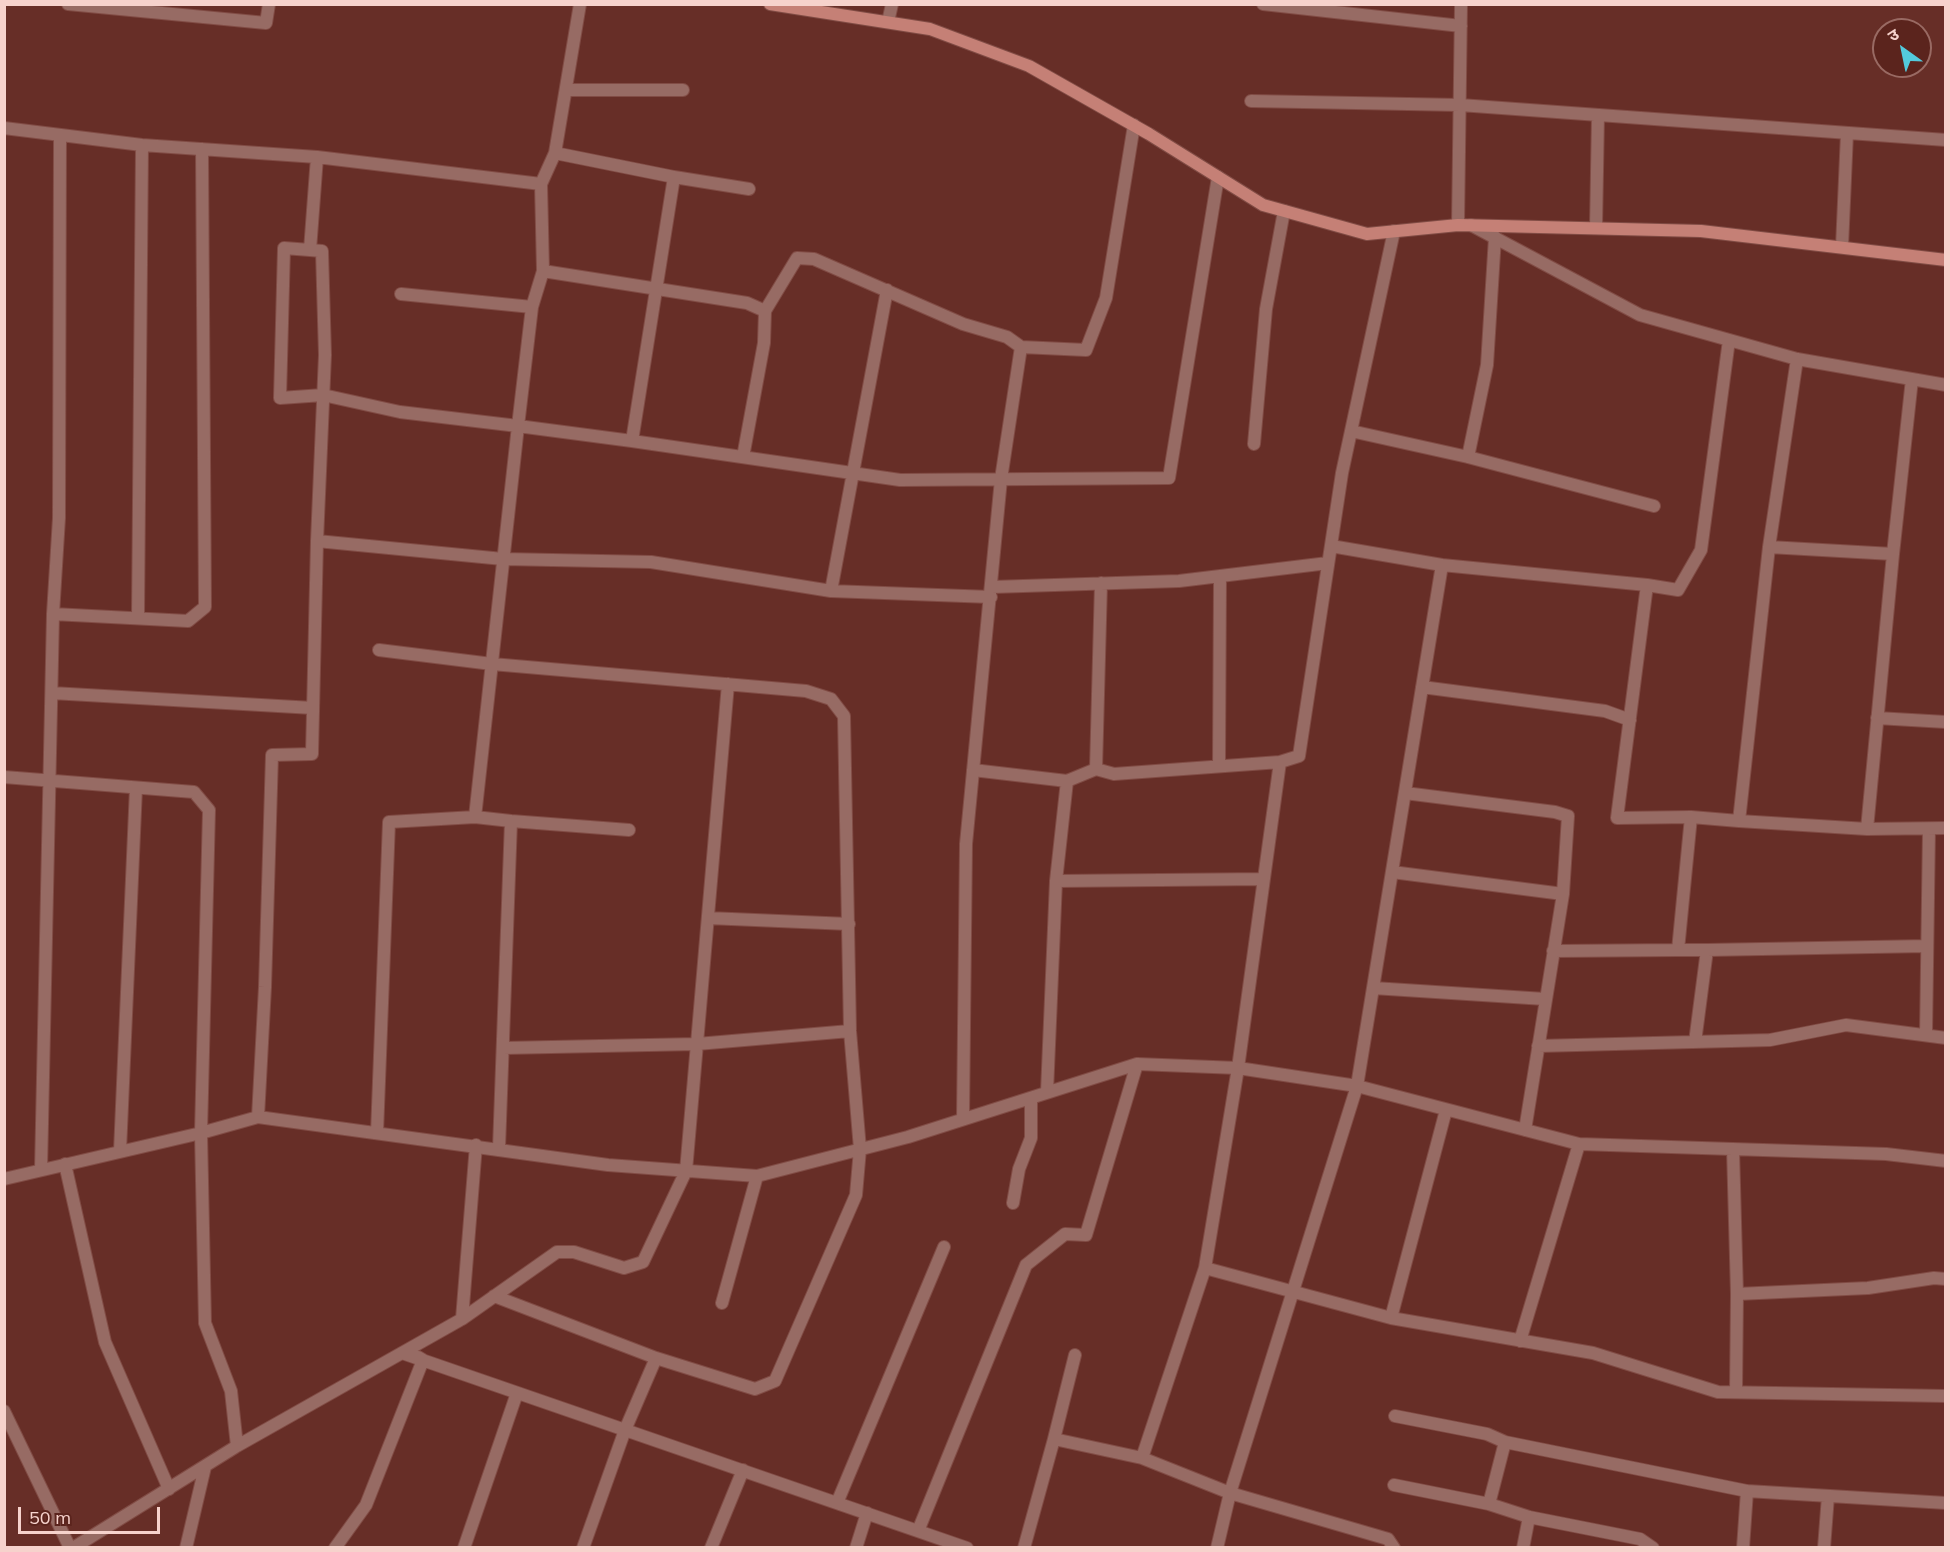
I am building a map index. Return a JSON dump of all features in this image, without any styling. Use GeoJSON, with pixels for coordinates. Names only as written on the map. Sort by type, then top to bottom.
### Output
{"type":"FeatureCollection","features":[{"type":"Feature","properties":{"kind":"street"},"geometry":{"type":"LineString","coordinates":[[68,4],[266,23],[269,4]]}},
{"type":"Feature","properties":{"kind":"street"},"geometry":{"type":"LineString","coordinates":[[475,817],[532,307],[543,271],[541,184],[555,153],[580,4]]}},
{"type":"Feature","properties":{"kind":"street"},"geometry":{"type":"LineString","coordinates":[[770,4],[930,29],[1029,66],[1134,125],[1263,205],[1367,234],[1458,225],[1701,231],[1946,260]]}},
{"type":"Feature","properties":{"kind":"street"},"geometry":{"type":"LineString","coordinates":[[888,22],[892,4]]}},
{"type":"Feature","properties":{"kind":"street"},"geometry":{"type":"LineString","coordinates":[[1263,4],[1461,26]]}},
{"type":"Feature","properties":{"kind":"street"},"geometry":{"type":"LineString","coordinates":[[1458,225],[1461,4]]}},
{"type":"Feature","properties":{"kind":"street"},"geometry":{"type":"LineString","coordinates":[[566,90],[683,90]]}},
{"type":"Feature","properties":{"kind":"street"},"geometry":{"type":"LineString","coordinates":[[1251,101],[1460,105],[1946,140]]}},
{"type":"Feature","properties":{"kind":"street"},"geometry":{"type":"LineString","coordinates":[[1596,228],[1598,115]]}},
{"type":"Feature","properties":{"kind":"street"},"geometry":{"type":"LineString","coordinates":[[743,457],[764,343],[765,311],[797,258],[814,260],[963,324],[1007,337],[1022,347],[1086,350],[1106,298],[1134,125]]}},
{"type":"Feature","properties":{"kind":"street"},"geometry":{"type":"LineString","coordinates":[[4,128],[142,144],[317,158],[541,184]]}},
{"type":"Feature","properties":{"kind":"street"},"geometry":{"type":"LineString","coordinates":[[1842,247],[1847,133]]}},
{"type":"Feature","properties":{"kind":"street"},"geometry":{"type":"LineString","coordinates":[[41,1170],[53,614],[58,518],[60,135]]}},
{"type":"Feature","properties":{"kind":"street"},"geometry":{"type":"LineString","coordinates":[[138,618],[142,144]]}},
{"type":"Feature","properties":{"kind":"street"},"geometry":{"type":"LineString","coordinates":[[53,614],[188,621],[205,607],[202,149]]}},
{"type":"Feature","properties":{"kind":"street"},"geometry":{"type":"LineString","coordinates":[[555,153],[674,177],[749,189]]}},
{"type":"Feature","properties":{"kind":"street"},"geometry":{"type":"LineString","coordinates":[[310,250],[317,158]]}},
{"type":"Feature","properties":{"kind":"street"},"geometry":{"type":"LineString","coordinates":[[632,441],[674,177]]}},
{"type":"Feature","properties":{"kind":"street"},"geometry":{"type":"LineString","coordinates":[[258,1117],[265,987],[272,755],[312,754],[317,541],[323,395],[325,355],[322,252],[284,248],[280,398],[323,395],[400,412],[632,441],[900,480],[1169,478],[1218,177]]}},
{"type":"Feature","properties":{"kind":"street"},"geometry":{"type":"LineString","coordinates":[[1254,444],[1266,309],[1284,211]]}},
{"type":"Feature","properties":{"kind":"street"},"geometry":{"type":"LineString","coordinates":[[1471,225],[1640,315],[1797,359],[1946,385]]}},
{"type":"Feature","properties":{"kind":"street"},"geometry":{"type":"LineString","coordinates":[[973,770],[1067,781],[1096,769],[1114,774],[1280,762],[1299,756],[1328,563],[1351,431],[1394,231]]}},
{"type":"Feature","properties":{"kind":"street"},"geometry":{"type":"LineString","coordinates":[[1468,457],[1487,365],[1495,237]]}},
{"type":"Feature","properties":{"kind":"street"},"geometry":{"type":"LineString","coordinates":[[543,271],[747,303],[765,311]]}},
{"type":"Feature","properties":{"kind":"street"},"geometry":{"type":"LineString","coordinates":[[831,591],[887,290]]}},
{"type":"Feature","properties":{"kind":"street"},"geometry":{"type":"LineString","coordinates":[[401,294],[532,307]]}},
{"type":"Feature","properties":{"kind":"street"},"geometry":{"type":"LineString","coordinates":[[1331,546],[1442,566],[1647,585],[1678,590],[1701,550],[1729,340]]}},
{"type":"Feature","properties":{"kind":"street"},"geometry":{"type":"LineString","coordinates":[[963,1119],[966,844],[1002,479],[1022,347]]}},
{"type":"Feature","properties":{"kind":"street"},"geometry":{"type":"LineString","coordinates":[[1739,821],[1769,547],[1797,359]]}},
{"type":"Feature","properties":{"kind":"street"},"geometry":{"type":"LineString","coordinates":[[1867,829],[1912,379]]}},
{"type":"Feature","properties":{"kind":"street"},"geometry":{"type":"LineString","coordinates":[[1351,431],[1468,457],[1654,506]]}},
{"type":"Feature","properties":{"kind":"street"},"geometry":{"type":"LineString","coordinates":[[317,541],[503,559],[651,562],[831,591],[991,592],[1101,583],[1179,581],[1328,563]]}},
{"type":"Feature","properties":{"kind":"street"},"geometry":{"type":"LineString","coordinates":[[1769,547],[1893,554]]}},
{"type":"Feature","properties":{"kind":"street"},"geometry":{"type":"LineString","coordinates":[[1217,1548],[1230,1493],[1357,1086],[1442,566]]}},
{"type":"Feature","properties":{"kind":"street"},"geometry":{"type":"LineString","coordinates":[[1220,576],[1220,766]]}},
{"type":"Feature","properties":{"kind":"street"},"geometry":{"type":"LineString","coordinates":[[1096,769],[1101,583]]}},
{"type":"Feature","properties":{"kind":"street"},"geometry":{"type":"LineString","coordinates":[[1647,585],[1617,818],[1690,817],[1867,829],[1946,828]]}},
{"type":"Feature","properties":{"kind":"street"},"geometry":{"type":"LineString","coordinates":[[379,650],[492,664],[806,691],[831,699],[844,716],[850,1031],[860,1149],[856,1196],[775,1381],[755,1389],[656,1358],[494,1296]]}},
{"type":"Feature","properties":{"kind":"street"},"geometry":{"type":"LineString","coordinates":[[4,1411],[71,1548],[237,1446],[462,1319],[557,1252],[574,1252],[624,1269],[643,1262],[686,1171],[728,684]]}},
{"type":"Feature","properties":{"kind":"street"},"geometry":{"type":"LineString","coordinates":[[1422,687],[1605,711],[1630,720]]}},
{"type":"Feature","properties":{"kind":"street"},"geometry":{"type":"LineString","coordinates":[[52,693],[313,708]]}},
{"type":"Feature","properties":{"kind":"street"},"geometry":{"type":"LineString","coordinates":[[1877,718],[1946,722]]}},
{"type":"Feature","properties":{"kind":"street"},"geometry":{"type":"LineString","coordinates":[[1142,1458],[1205,1268],[1238,1068],[1280,762]]}},
{"type":"Feature","properties":{"kind":"street"},"geometry":{"type":"LineString","coordinates":[[4,777],[194,792],[209,810],[201,1133],[205,1323],[231,1391],[237,1446]]}},
{"type":"Feature","properties":{"kind":"street"},"geometry":{"type":"LineString","coordinates":[[1047,1092],[1056,881],[1067,781]]}},
{"type":"Feature","properties":{"kind":"street"},"geometry":{"type":"LineString","coordinates":[[120,1151],[136,788]]}},
{"type":"Feature","properties":{"kind":"street"},"geometry":{"type":"LineString","coordinates":[[1405,793],[1555,812],[1568,816],[1563,894],[1525,1130]]}},
{"type":"Feature","properties":{"kind":"street"},"geometry":{"type":"LineString","coordinates":[[377,1133],[389,822],[475,817],[629,830]]}},
{"type":"Feature","properties":{"kind":"street"},"geometry":{"type":"LineString","coordinates":[[1678,950],[1690,817]]}},
{"type":"Feature","properties":{"kind":"street"},"geometry":{"type":"LineString","coordinates":[[499,1148],[511,821]]}},
{"type":"Feature","properties":{"kind":"street"},"geometry":{"type":"LineString","coordinates":[[1926,1035],[1929,829]]}},
{"type":"Feature","properties":{"kind":"street"},"geometry":{"type":"LineString","coordinates":[[1392,872],[1563,894]]}},
{"type":"Feature","properties":{"kind":"street"},"geometry":{"type":"LineString","coordinates":[[1056,881],[1264,879]]}},
{"type":"Feature","properties":{"kind":"street"},"geometry":{"type":"LineString","coordinates":[[708,918],[849,924]]}},
{"type":"Feature","properties":{"kind":"street"},"geometry":{"type":"LineString","coordinates":[[1553,951],[1927,946]]}},
{"type":"Feature","properties":{"kind":"street"},"geometry":{"type":"LineString","coordinates":[[1695,1042],[1707,950]]}},
{"type":"Feature","properties":{"kind":"street"},"geometry":{"type":"LineString","coordinates":[[1373,988],[1545,999]]}},
{"type":"Feature","properties":{"kind":"street"},"geometry":{"type":"LineString","coordinates":[[1538,1046],[1770,1040],[1846,1025],[1946,1038]]}},
{"type":"Feature","properties":{"kind":"street"},"geometry":{"type":"LineString","coordinates":[[503,1048],[697,1044],[850,1031]]}},
{"type":"Feature","properties":{"kind":"street"},"geometry":{"type":"LineString","coordinates":[[4,1179],[201,1133],[258,1117],[499,1148],[608,1165],[757,1176],[963,1119],[1137,1064],[1238,1068],[1357,1086],[1579,1144],[1886,1154],[1946,1161]]}},
{"type":"Feature","properties":{"kind":"street"},"geometry":{"type":"LineString","coordinates":[[918,1531],[1026,1265],[1065,1234],[1086,1235],[1137,1064]]}},
{"type":"Feature","properties":{"kind":"street"},"geometry":{"type":"LineString","coordinates":[[1013,1203],[1019,1169],[1031,1138],[1031,1098]]}},
{"type":"Feature","properties":{"kind":"street"},"geometry":{"type":"LineString","coordinates":[[1391,1318],[1446,1110]]}},
{"type":"Feature","properties":{"kind":"street"},"geometry":{"type":"LineString","coordinates":[[1520,1341],[1579,1144]]}},
{"type":"Feature","properties":{"kind":"street"},"geometry":{"type":"LineString","coordinates":[[462,1319],[476,1146]]}},
{"type":"Feature","properties":{"kind":"street"},"geometry":{"type":"LineString","coordinates":[[1733,1149],[1737,1294],[1736,1392]]}},
{"type":"Feature","properties":{"kind":"street"},"geometry":{"type":"LineString","coordinates":[[65,1164],[105,1342],[169,1489]]}},
{"type":"Feature","properties":{"kind":"street"},"geometry":{"type":"LineString","coordinates":[[722,1303],[757,1176]]}},
{"type":"Feature","properties":{"kind":"street"},"geometry":{"type":"LineString","coordinates":[[837,1503],[944,1247]]}},
{"type":"Feature","properties":{"kind":"street"},"geometry":{"type":"LineString","coordinates":[[1205,1268],[1391,1318],[1593,1353],[1718,1392],[1946,1396]]}},
{"type":"Feature","properties":{"kind":"street"},"geometry":{"type":"LineString","coordinates":[[1737,1294],[1868,1288],[1934,1278],[1946,1279]]}},
{"type":"Feature","properties":{"kind":"street"},"geometry":{"type":"LineString","coordinates":[[423,1360],[418,1358],[425,1340]]}},
{"type":"Feature","properties":{"kind":"street"},"geometry":{"type":"LineString","coordinates":[[402,1353],[967,1548]]}},
{"type":"Feature","properties":{"kind":"street"},"geometry":{"type":"LineString","coordinates":[[1024,1548],[1075,1355]]}},
{"type":"Feature","properties":{"kind":"street"},"geometry":{"type":"LineString","coordinates":[[583,1548],[625,1430],[656,1358]]}},
{"type":"Feature","properties":{"kind":"street"},"geometry":{"type":"LineString","coordinates":[[335,1548],[366,1505],[423,1360]]}},
{"type":"Feature","properties":{"kind":"street"},"geometry":{"type":"LineString","coordinates":[[464,1548],[517,1393]]}},
{"type":"Feature","properties":{"kind":"street"},"geometry":{"type":"LineString","coordinates":[[1395,1416],[1487,1434],[1505,1442],[1747,1491],[1946,1503]]}},
{"type":"Feature","properties":{"kind":"street"},"geometry":{"type":"LineString","coordinates":[[1054,1439],[1142,1458],[1230,1493],[1388,1539],[1394,1548]]}},
{"type":"Feature","properties":{"kind":"street"},"geometry":{"type":"LineString","coordinates":[[1489,1504],[1505,1442]]}},
{"type":"Feature","properties":{"kind":"street"},"geometry":{"type":"LineString","coordinates":[[186,1548],[205,1467]]}},
{"type":"Feature","properties":{"kind":"street"},"geometry":{"type":"LineString","coordinates":[[711,1548],[743,1470]]}},
{"type":"Feature","properties":{"kind":"street"},"geometry":{"type":"LineString","coordinates":[[1394,1485],[1489,1504],[1529,1517],[1640,1539],[1653,1548]]}},
{"type":"Feature","properties":{"kind":"street"},"geometry":{"type":"LineString","coordinates":[[1743,1548],[1747,1491]]}},
{"type":"Feature","properties":{"kind":"street"},"geometry":{"type":"LineString","coordinates":[[1824,1548],[1828,1496]]}},
{"type":"Feature","properties":{"kind":"street"},"geometry":{"type":"LineString","coordinates":[[856,1548],[867,1513]]}},
{"type":"Feature","properties":{"kind":"street"},"geometry":{"type":"LineString","coordinates":[[1523,1548],[1529,1517]]}}]}
